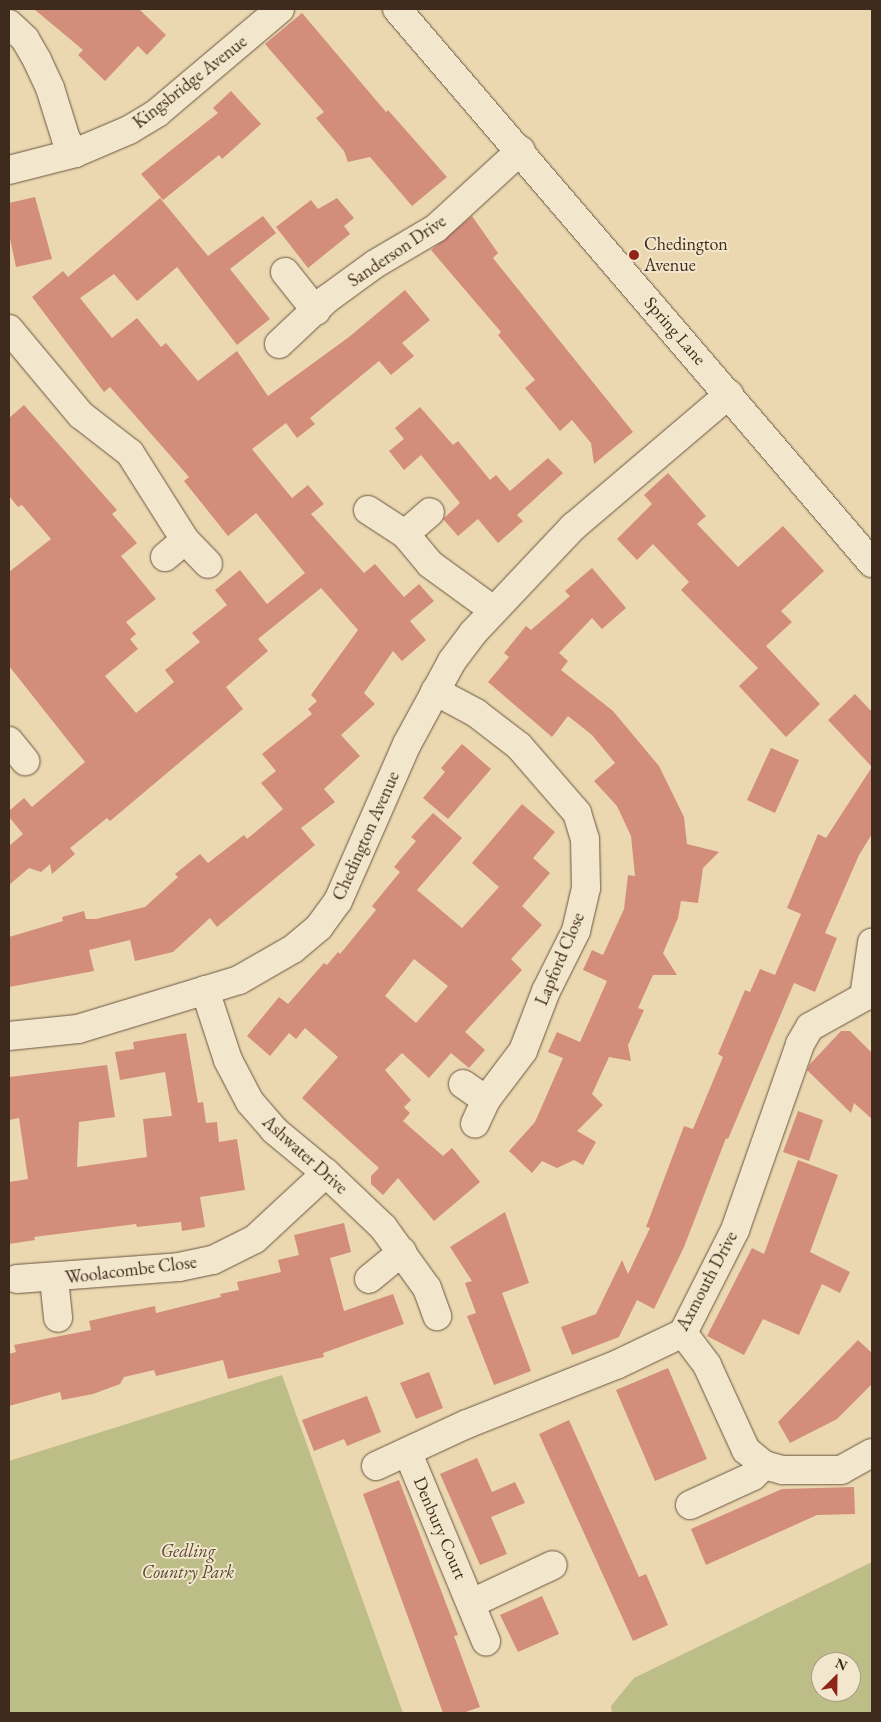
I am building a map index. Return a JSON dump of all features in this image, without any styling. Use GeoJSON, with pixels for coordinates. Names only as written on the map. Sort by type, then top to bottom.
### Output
{"type":"FeatureCollection","features":[{"type":"Feature","properties":{"kind":"street","name":"Kingsbridge Avenue"},"geometry":{"type":"LineString","coordinates":[[9,170],[75,153],[122,134],[157,113],[280,9]]}},
{"type":"Feature","properties":{"kind":"street","name":"Spring Lane"},"geometry":{"type":"LineString","coordinates":[[398,9],[521,150],[872,563]]}},
{"type":"Feature","properties":{"kind":"street"},"geometry":{"type":"LineString","coordinates":[[9,24],[25,39],[37,60],[50,88],[66,139],[75,153]]}},
{"type":"Feature","properties":{"kind":"street","name":"Sanderson Drive"},"geometry":{"type":"LineString","coordinates":[[279,344],[316,311],[375,264],[436,228],[521,150]]}},
{"type":"Feature","properties":{"kind":"street"},"geometry":{"type":"LineString","coordinates":[[285,272],[316,311]]}},
{"type":"Feature","properties":{"kind":"street"},"geometry":{"type":"LineString","coordinates":[[9,329],[81,415],[130,454],[175,549],[208,564]]}},
{"type":"Feature","properties":{"kind":"street","name":"Chedington Avenue"},"geometry":{"type":"LineString","coordinates":[[9,1036],[78,1030],[246,976],[293,949],[319,927],[338,901],[407,744],[452,661],[491,612],[573,527],[729,394]]}},
{"type":"Feature","properties":{"kind":"street"},"geometry":{"type":"LineString","coordinates":[[368,510],[405,534],[430,564],[484,604],[491,612]]}},
{"type":"Feature","properties":{"kind":"street"},"geometry":{"type":"LineString","coordinates":[[405,534],[430,512]]}},
{"type":"Feature","properties":{"kind":"street","name":"Lapford Close"},"geometry":{"type":"LineString","coordinates":[[435,691],[476,713],[519,746],[577,813],[585,839],[586,888],[576,931],[546,991],[523,1051],[480,1112],[463,1084]]}},
{"type":"Feature","properties":{"kind":"street","name":"Axmouth Drive"},"geometry":{"type":"LineString","coordinates":[[376,1466],[468,1424],[616,1365],[683,1333],[735,1230],[800,1044],[810,1028],[868,1001],[872,943]]}},
{"type":"Feature","properties":{"kind":"street","name":"Ashwater Drive"},"geometry":{"type":"LineString","coordinates":[[205,990],[228,1060],[250,1102],[274,1130],[326,1173],[383,1227],[427,1288],[437,1316]]}},
{"type":"Feature","properties":{"kind":"street","name":"Woolacombe Close"},"geometry":{"type":"LineString","coordinates":[[17,1279],[54,1279],[179,1267],[213,1260],[255,1239],[326,1173]]}},
{"type":"Feature","properties":{"kind":"street"},"geometry":{"type":"LineString","coordinates":[[369,1279],[402,1252]]}},
{"type":"Feature","properties":{"kind":"street","name":"Woolacombe Close"},"geometry":{"type":"LineString","coordinates":[[54,1279],[58,1318]]}},
{"type":"Feature","properties":{"kind":"street"},"geometry":{"type":"LineString","coordinates":[[683,1333],[706,1365],[746,1450],[764,1465],[783,1470],[842,1470],[870,1462]]}},
{"type":"Feature","properties":{"kind":"street","name":"Denbury Court"},"geometry":{"type":"LineString","coordinates":[[408,1453],[472,1603],[486,1641]]}},
{"type":"Feature","properties":{"kind":"street"},"geometry":{"type":"LineString","coordinates":[[690,1505],[753,1476],[764,1465]]}},
{"type":"Feature","properties":{"kind":"street"},"geometry":{"type":"LineString","coordinates":[[472,1603],[554,1565]]}},
{"type":"Feature","properties":{"kind":"green space","name":"Gedling Country Park"},"geometry":{"type":"Polygon","coordinates":[[[282,1375],[403,1713],[9,1713],[9,1461],[282,1375]]]}},
{"type":"Feature","properties":{"kind":"green space"},"geometry":{"type":"Polygon","coordinates":[[[872,1562],[872,1713],[612,1713],[611,1706],[634,1678],[872,1562]]]}},
{"type":"Feature","properties":{"kind":"building"},"geometry":{"type":"Polygon","coordinates":[[[34,9],[139,9],[166,35],[147,55],[138,46],[105,81],[78,55],[83,50],[34,9]]]}},
{"type":"Feature","properties":{"kind":"building"},"geometry":{"type":"Polygon","coordinates":[[[302,13],[386,112],[388,110],[447,177],[412,206],[370,157],[348,162],[344,151],[316,118],[324,112],[265,44],[302,13]]]}},
{"type":"Feature","properties":{"kind":"building"},"geometry":{"type":"Polygon","coordinates":[[[231,91],[261,124],[222,159],[219,155],[163,200],[141,174],[218,113],[213,108],[231,91]]]}},
{"type":"Feature","properties":{"kind":"building"},"geometry":{"type":"Polygon","coordinates":[[[35,197],[52,259],[16,267],[9,234],[9,203],[35,197]]]}},
{"type":"Feature","properties":{"kind":"building"},"geometry":{"type":"Polygon","coordinates":[[[160,198],[208,256],[263,216],[276,233],[230,269],[270,319],[237,345],[177,267],[137,301],[114,274],[80,298],[112,338],[137,318],[161,347],[166,343],[198,381],[237,351],[268,396],[349,337],[405,290],[430,320],[402,343],[414,356],[391,375],[379,361],[310,418],[315,424],[297,438],[286,423],[252,449],[292,498],[308,485],[324,504],[311,514],[364,573],[375,564],[404,597],[419,584],[434,601],[410,621],[426,640],[402,661],[393,651],[364,693],[375,704],[341,735],[360,756],[324,789],[335,802],[301,828],[315,845],[217,927],[210,918],[173,952],[135,961],[130,940],[89,950],[94,971],[9,987],[9,937],[63,921],[62,917],[84,911],[86,919],[96,919],[145,907],[178,877],[175,874],[200,854],[208,863],[244,835],[247,839],[283,809],[261,783],[276,771],[262,754],[312,714],[308,709],[317,701],[311,695],[358,630],[321,588],[258,639],[268,651],[226,687],[243,709],[110,821],[107,818],[70,848],[75,854],[52,874],[50,864],[41,872],[29,868],[9,885],[9,846],[23,834],[9,817],[9,811],[24,798],[32,807],[85,762],[9,666],[9,572],[51,539],[22,505],[18,507],[9,496],[9,418],[24,405],[117,510],[112,514],[137,543],[121,556],[156,599],[126,622],[136,634],[130,639],[138,649],[105,676],[136,713],[174,682],[165,670],[200,642],[192,633],[227,605],[215,590],[240,570],[267,604],[305,573],[256,513],[228,536],[184,481],[189,477],[110,387],[104,392],[32,297],[63,271],[68,277],[160,198]]]}},
{"type":"Feature","properties":{"kind":"building"},"geometry":{"type":"Polygon","coordinates":[[[337,198],[354,218],[344,226],[350,234],[308,268],[276,227],[311,200],[318,209],[337,198]]]}},
{"type":"Feature","properties":{"kind":"building"},"geometry":{"type":"Polygon","coordinates":[[[472,216],[498,253],[493,258],[633,432],[594,464],[591,443],[572,420],[560,431],[525,388],[535,380],[498,335],[501,332],[431,250],[472,216]]]}},
{"type":"Feature","properties":{"kind":"building"},"geometry":{"type":"Polygon","coordinates":[[[420,407],[453,445],[458,441],[490,480],[496,475],[510,491],[548,458],[563,473],[517,515],[523,521],[498,543],[478,519],[458,536],[443,519],[460,503],[421,455],[404,470],[389,451],[404,439],[395,428],[420,407]]]}},
{"type":"Feature","properties":{"kind":"building"},"geometry":{"type":"Polygon","coordinates":[[[668,473],[706,516],[697,524],[738,567],[783,526],[824,571],[781,611],[792,622],[766,646],[820,704],[786,737],[739,686],[758,668],[681,590],[689,582],[653,544],[637,560],[617,539],[652,504],[644,495],[668,473]]]}},
{"type":"Feature","properties":{"kind":"building"},"geometry":{"type":"Polygon","coordinates":[[[592,568],[626,608],[602,629],[592,618],[559,653],[568,661],[561,670],[613,711],[659,766],[684,817],[687,844],[719,852],[703,868],[698,903],[681,901],[678,918],[663,953],[677,975],[653,975],[638,1008],[644,1010],[628,1045],[631,1061],[609,1057],[592,1094],[603,1105],[577,1131],[596,1142],[583,1165],[574,1160],[557,1168],[542,1161],[532,1173],[509,1151],[535,1122],[563,1058],[548,1052],[557,1032],[580,1042],[607,981],[583,970],[592,950],[603,955],[624,909],[628,875],[635,876],[631,836],[617,806],[594,781],[615,763],[592,735],[568,716],[552,737],[488,682],[509,657],[504,653],[526,626],[531,630],[570,596],[565,591],[592,568]]]}},
{"type":"Feature","properties":{"kind":"building"},"geometry":{"type":"Polygon","coordinates":[[[855,694],[872,712],[872,767],[828,720],[855,694]]]}},
{"type":"Feature","properties":{"kind":"building"},"geometry":{"type":"Polygon","coordinates":[[[462,744],[491,769],[448,819],[423,798],[445,772],[441,768],[462,744]]]}},
{"type":"Feature","properties":{"kind":"building"},"geometry":{"type":"Polygon","coordinates":[[[771,748],[799,760],[775,813],[747,800],[771,748]]]}},
{"type":"Feature","properties":{"kind":"building"},"geometry":{"type":"Polygon","coordinates":[[[872,767],[872,834],[859,855],[825,933],[837,938],[815,992],[794,983],[728,1139],[726,1138],[684,1247],[654,1309],[637,1300],[619,1337],[572,1355],[561,1327],[596,1314],[622,1260],[628,1274],[650,1228],[646,1227],[684,1126],[693,1129],[723,1057],[718,1054],[745,990],[750,992],[760,969],[775,975],[801,914],[787,908],[818,834],[826,838],[872,767]]]}},
{"type":"Feature","properties":{"kind":"building"},"geometry":{"type":"Polygon","coordinates":[[[522,804],[555,832],[533,858],[550,873],[522,906],[542,925],[511,959],[522,970],[465,1032],[485,1050],[469,1068],[451,1053],[429,1078],[402,1053],[385,1070],[411,1100],[404,1107],[410,1113],[403,1121],[443,1156],[452,1148],[480,1182],[434,1221],[398,1178],[383,1195],[371,1184],[371,1176],[379,1168],[302,1098],[338,1057],[305,1028],[296,1039],[289,1033],[270,1056],[247,1036],[279,997],[288,1004],[324,963],[327,965],[338,952],[340,954],[376,910],[372,906],[400,872],[394,867],[416,841],[411,837],[433,813],[462,838],[417,890],[462,928],[499,887],[472,863],[522,804]],[[414,959],[385,996],[416,1023],[448,986],[414,959]]]}},
{"type":"Feature","properties":{"kind":"building"},"geometry":{"type":"Polygon","coordinates":[[[841,1031],[850,1031],[872,1053],[872,1119],[854,1103],[851,1113],[807,1070],[810,1064],[841,1031]]]}},
{"type":"Feature","properties":{"kind":"building"},"geometry":{"type":"Polygon","coordinates":[[[186,1033],[198,1103],[203,1102],[206,1123],[217,1122],[219,1142],[237,1139],[245,1190],[200,1197],[205,1227],[182,1231],[181,1222],[137,1227],[136,1224],[34,1237],[35,1240],[9,1244],[9,1182],[28,1179],[19,1118],[9,1120],[9,1077],[107,1065],[115,1117],[79,1122],[77,1167],[147,1157],[143,1119],[172,1116],[165,1072],[120,1080],[115,1052],[134,1049],[133,1042],[186,1033]]]}},
{"type":"Feature","properties":{"kind":"building"},"geometry":{"type":"Polygon","coordinates":[[[798,1111],[823,1120],[809,1161],[783,1152],[798,1111]]]}},
{"type":"Feature","properties":{"kind":"building"},"geometry":{"type":"Polygon","coordinates":[[[798,1160],[838,1175],[810,1252],[850,1272],[840,1293],[822,1284],[799,1335],[763,1319],[744,1355],[707,1336],[752,1248],[764,1254],[798,1160]]]}},
{"type":"Feature","properties":{"kind":"building"},"geometry":{"type":"Polygon","coordinates":[[[505,1212],[529,1283],[502,1293],[531,1371],[494,1385],[467,1316],[476,1313],[465,1283],[472,1281],[450,1247],[505,1212]]]}},
{"type":"Feature","properties":{"kind":"building"},"geometry":{"type":"Polygon","coordinates":[[[344,1223],[351,1252],[330,1258],[344,1311],[393,1294],[404,1324],[323,1353],[324,1357],[228,1379],[223,1360],[156,1376],[154,1370],[124,1377],[120,1384],[93,1394],[62,1400],[60,1392],[9,1406],[9,1354],[16,1352],[14,1345],[91,1330],[89,1321],[155,1306],[156,1313],[221,1297],[220,1294],[239,1290],[237,1282],[281,1272],[278,1260],[299,1255],[294,1235],[344,1223]]]}},
{"type":"Feature","properties":{"kind":"building"},"geometry":{"type":"Polygon","coordinates":[[[858,1340],[872,1353],[872,1384],[837,1419],[790,1443],[778,1422],[858,1340]]]}},
{"type":"Feature","properties":{"kind":"building"},"geometry":{"type":"Polygon","coordinates":[[[668,1368],[707,1459],[655,1481],[616,1390],[668,1368]]]}},
{"type":"Feature","properties":{"kind":"building"},"geometry":{"type":"Polygon","coordinates":[[[429,1372],[443,1408],[416,1419],[400,1383],[429,1372]]]}},
{"type":"Feature","properties":{"kind":"building"},"geometry":{"type":"Polygon","coordinates":[[[367,1396],[381,1432],[347,1446],[344,1439],[314,1451],[302,1420],[367,1396]]]}},
{"type":"Feature","properties":{"kind":"building"},"geometry":{"type":"Polygon","coordinates":[[[569,1420],[639,1577],[646,1574],[668,1625],[633,1641],[539,1434],[569,1420]]]}},
{"type":"Feature","properties":{"kind":"building"},"geometry":{"type":"Polygon","coordinates":[[[477,1458],[492,1492],[515,1482],[525,1503],[491,1517],[507,1554],[480,1565],[440,1474],[477,1458]]]}},
{"type":"Feature","properties":{"kind":"building"},"geometry":{"type":"Polygon","coordinates":[[[399,1480],[458,1635],[454,1636],[480,1707],[463,1713],[443,1713],[363,1494],[399,1480]]]}},
{"type":"Feature","properties":{"kind":"building"},"geometry":{"type":"Polygon","coordinates":[[[854,1487],[855,1514],[817,1515],[706,1565],[691,1529],[782,1489],[854,1487]]]}},
{"type":"Feature","properties":{"kind":"building"},"geometry":{"type":"Polygon","coordinates":[[[542,1596],[559,1634],[518,1652],[500,1615],[542,1596]]]}},
{"type":"Feature","properties":{"kind":"place","name":"Chedington Avenue"},"geometry":{"type":"Point","coordinates":[634,255]}}]}
